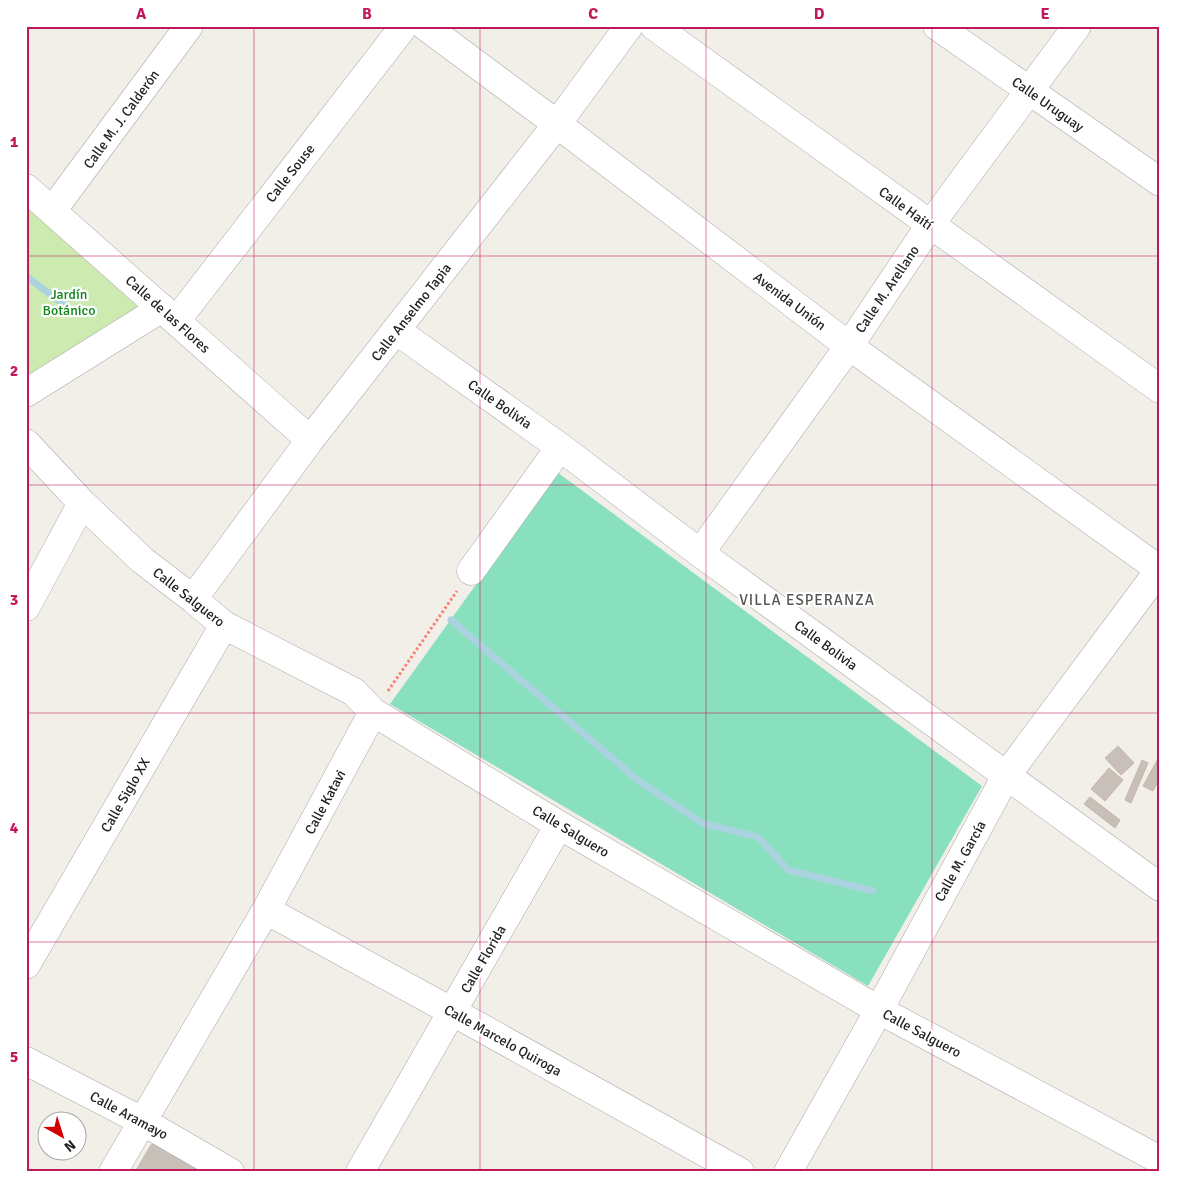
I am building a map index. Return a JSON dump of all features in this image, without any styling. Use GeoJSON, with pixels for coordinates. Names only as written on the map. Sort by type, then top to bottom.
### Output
{"type":"FeatureCollection","features":[{"type":"Feature","properties":{"kind":"street","name":"Calle M. J. Calderón"},"geometry":{"type":"LineString","coordinates":[[52,211],[189,26]]}},
{"type":"Feature","properties":{"kind":"street","name":"Calle Souse"},"geometry":{"type":"LineString","coordinates":[[26,393],[169,314],[404,26]]}},
{"type":"Feature","properties":{"kind":"street","name":"Avenida Unión"},"geometry":{"type":"LineString","coordinates":[[425,26],[849,346],[1160,570]]}},
{"type":"Feature","properties":{"kind":"street","name":"Calle Anselmo Tapia"},"geometry":{"type":"LineString","coordinates":[[193,599],[310,440],[557,124],[629,26]]}},
{"type":"Feature","properties":{"kind":"street","name":"Calle Haití"},"geometry":{"type":"LineString","coordinates":[[654,26],[1160,388]]}},
{"type":"Feature","properties":{"kind":"street","name":"Calle Uruguay"},"geometry":{"type":"LineString","coordinates":[[937,26],[1160,182]]}},
{"type":"Feature","properties":{"kind":"street","name":"Calle M. Arellano"},"geometry":{"type":"LineString","coordinates":[[700,553],[849,346],[930,225],[1077,26]]}},
{"type":"Feature","properties":{"kind":"street","name":"Calle de las Flores"},"geometry":{"type":"LineString","coordinates":[[26,188],[310,440]]}},
{"type":"Feature","properties":{"kind":"street","name":"Calle Bolivia"},"geometry":{"type":"LineString","coordinates":[[396,331],[560,447],[700,553],[1160,887]]}},
{"type":"Feature","properties":{"kind":"street","name":"Calle Salguero"},"geometry":{"type":"LineString","coordinates":[[26,443],[82,503],[142,560],[224,625],[354,692],[373,712],[559,825],[879,1010],[1160,1160]]}},
{"type":"Feature","properties":{"kind":"street"},"geometry":{"type":"LineString","coordinates":[[471,571],[560,447]]}},
{"type":"Feature","properties":{"kind":"street"},"geometry":{"type":"LineString","coordinates":[[26,607],[82,503]]}},
{"type":"Feature","properties":{"kind":"street","name":"Calle M. García"},"geometry":{"type":"LineString","coordinates":[[788,1172],[879,1010],[1006,776],[1160,570]]}},
{"type":"Feature","properties":{"kind":"street","name":"Calle Siglo XX"},"geometry":{"type":"LineString","coordinates":[[26,965],[224,625]]}},
{"type":"Feature","properties":{"kind":"street","name":"Calle Katavi"},"geometry":{"type":"LineString","coordinates":[[114,1172],[266,910],[373,712]]}},
{"type":"Feature","properties":{"kind":"street","name":"Calle Florida"},"geometry":{"type":"LineString","coordinates":[[360,1172],[559,825]]}},
{"type":"Feature","properties":{"kind":"street","name":"Calle Marcelo Quiroga"},"geometry":{"type":"LineString","coordinates":[[266,910],[740,1172]]}},
{"type":"Feature","properties":{"kind":"street","name":"Calle Aramayo"},"geometry":{"type":"LineString","coordinates":[[26,1061],[142,1121],[230,1172]]}},
{"type":"Feature","properties":{"kind":"path"},"geometry":{"type":"LineString","coordinates":[[373,712],[471,571]]}},
{"type":"Feature","properties":{"kind":"green space","name":"Jardín Botánico"},"geometry":{"type":"Polygon","coordinates":[[[26,206],[140,309],[26,378],[26,206]]]}},
{"type":"Feature","properties":{"kind":"green space"},"geometry":{"type":"Polygon","coordinates":[[[557,472],[982,786],[868,986],[390,704],[557,472]]]}},
{"type":"Feature","properties":{"kind":"building"},"geometry":{"type":"Polygon","coordinates":[[[1118,746],[1134,763],[1121,775],[1105,758],[1118,746]]]}},
{"type":"Feature","properties":{"kind":"building"},"geometry":{"type":"Polygon","coordinates":[[[1160,755],[1160,778],[1153,791],[1143,786],[1160,755]]]}},
{"type":"Feature","properties":{"kind":"building"},"geometry":{"type":"Polygon","coordinates":[[[1142,760],[1148,763],[1131,803],[1125,800],[1142,760]]]}},
{"type":"Feature","properties":{"kind":"building"},"geometry":{"type":"Polygon","coordinates":[[[1109,768],[1123,780],[1105,801],[1091,789],[1109,768]]]}},
{"type":"Feature","properties":{"kind":"building"},"geometry":{"type":"Polygon","coordinates":[[[1090,797],[1120,820],[1115,828],[1084,804],[1090,797]]]}},
{"type":"Feature","properties":{"kind":"building"},"geometry":{"type":"Polygon","coordinates":[[[163,1140],[221,1172],[135,1172],[151,1145],[163,1140]]]}},
{"type":"Feature","properties":{"kind":"waterway"},"geometry":{"type":"LineString","coordinates":[[26,276],[71,310]]}},
{"type":"Feature","properties":{"kind":"waterway"},"geometry":{"type":"LineString","coordinates":[[451,620],[640,782],[702,823],[758,837],[788,870],[873,891]]}},
{"type":"Feature","properties":{"kind":"district","name":"VILLA ESPERANZA"},"geometry":{"type":"Point","coordinates":[807,600]}}]}
